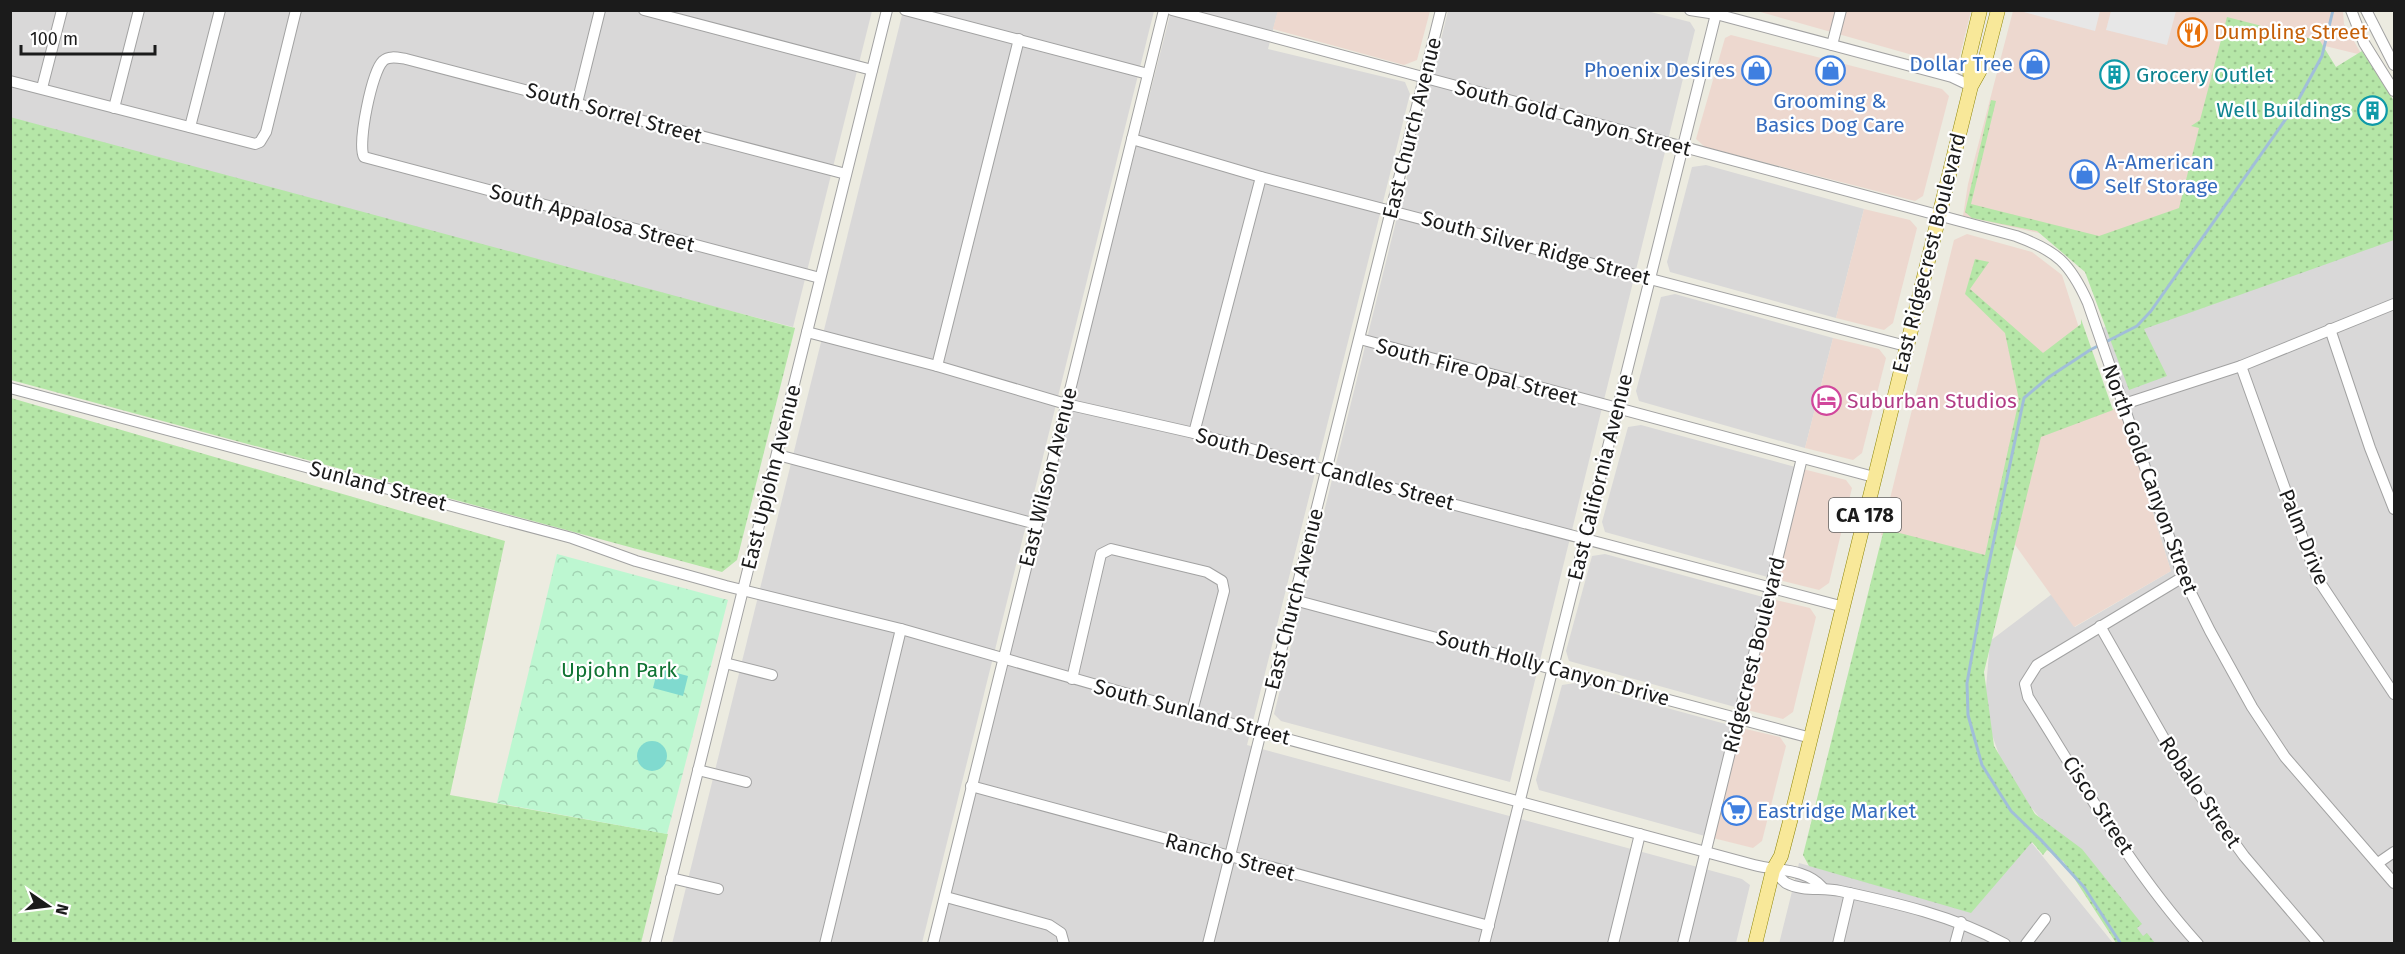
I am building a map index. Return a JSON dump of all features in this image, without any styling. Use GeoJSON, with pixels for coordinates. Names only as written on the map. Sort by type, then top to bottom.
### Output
{"type":"FeatureCollection","features":[{"type":"Feature","properties":{"kind":"main road","name":"East Ridgecrest Boulevard"},"geometry":{"type":"LineString","coordinates":[[1971,86],[1969,56],[1980,10]]}},
{"type":"Feature","properties":{"kind":"main road","name":"East Ridgecrest Boulevard"},"geometry":{"type":"LineString","coordinates":[[1755,944],[1773,870],[1781,856],[1844,607],[1971,86],[1984,61],[1998,10]]}},
{"type":"Feature","properties":{"kind":"street"},"geometry":{"type":"LineString","coordinates":[[42,88],[62,10]]}},
{"type":"Feature","properties":{"kind":"street"},"geometry":{"type":"LineString","coordinates":[[114,108],[139,10]]}},
{"type":"Feature","properties":{"kind":"street"},"geometry":{"type":"LineString","coordinates":[[190,128],[220,10]]}},
{"type":"Feature","properties":{"kind":"street"},"geometry":{"type":"LineString","coordinates":[[10,81],[255,144],[263,139],[296,10]]}},
{"type":"Feature","properties":{"kind":"street"},"geometry":{"type":"LineString","coordinates":[[577,103],[600,10]]}},
{"type":"Feature","properties":{"kind":"street"},"geometry":{"type":"LineString","coordinates":[[644,10],[872,70]]}},
{"type":"Feature","properties":{"kind":"street"},"geometry":{"type":"LineString","coordinates":[[685,22],[688,10]]}},
{"type":"Feature","properties":{"kind":"street","name":"East Upjohn Avenue"},"geometry":{"type":"LineString","coordinates":[[655,944],[887,10]]}},
{"type":"Feature","properties":{"kind":"street"},"geometry":{"type":"LineString","coordinates":[[905,10],[1148,74]]}},
{"type":"Feature","properties":{"kind":"street","name":"East Wilson Avenue"},"geometry":{"type":"LineString","coordinates":[[933,944],[1164,10]]}},
{"type":"Feature","properties":{"kind":"street","name":"South Gold Canyon Street"},"geometry":{"type":"LineString","coordinates":[[1172,10],[1939,216]]}},
{"type":"Feature","properties":{"kind":"street","name":"East Church Avenue"},"geometry":{"type":"LineString","coordinates":[[1208,944],[1441,10]]}},
{"type":"Feature","properties":{"kind":"street"},"geometry":{"type":"LineString","coordinates":[[1690,10],[1716,12],[1952,77],[1971,86]]}},
{"type":"Feature","properties":{"kind":"street"},"geometry":{"type":"LineString","coordinates":[[1832,45],[1841,10]]}},
{"type":"Feature","properties":{"kind":"street"},"geometry":{"type":"LineString","coordinates":[[2351,10],[2364,43],[2394,91]]}},
{"type":"Feature","properties":{"kind":"street"},"geometry":{"type":"LineString","coordinates":[[2366,10],[2394,65]]}},
{"type":"Feature","properties":{"kind":"street","name":"East California Avenue"},"geometry":{"type":"LineString","coordinates":[[1484,944],[1716,12]]}},
{"type":"Feature","properties":{"kind":"street"},"geometry":{"type":"LineString","coordinates":[[937,366],[1019,39]]}},
{"type":"Feature","properties":{"kind":"street","name":"South Sorrel Street"},"geometry":{"type":"LineString","coordinates":[[364,157],[361,140],[376,72],[383,61],[388,58],[406,59],[846,174]]}},
{"type":"Feature","properties":{"kind":"street","name":"South Silver Ridge Street"},"geometry":{"type":"LineString","coordinates":[[1132,139],[1261,177],[1391,209],[1906,346]]}},
{"type":"Feature","properties":{"kind":"street","name":"South Appalosa Street"},"geometry":{"type":"LineString","coordinates":[[364,157],[820,278]]}},
{"type":"Feature","properties":{"kind":"street"},"geometry":{"type":"LineString","coordinates":[[1194,433],[1261,177]]}},
{"type":"Feature","properties":{"kind":"street","name":"North Gold Canyon Street"},"geometry":{"type":"LineString","coordinates":[[1939,216],[2042,245],[2060,257],[2073,273],[2088,303],[2121,405],[2183,577],[2215,641],[2270,736],[2334,816],[2394,883]]}},
{"type":"Feature","properties":{"kind":"street"},"geometry":{"type":"LineString","coordinates":[[2121,405],[2241,366],[2394,304]]}},
{"type":"Feature","properties":{"kind":"street"},"geometry":{"type":"LineString","coordinates":[[2330,329],[2367,438],[2394,508]]}},
{"type":"Feature","properties":{"kind":"street","name":"South Desert Candles Street"},"geometry":{"type":"LineString","coordinates":[[807,332],[937,366],[1066,404],[1194,433],[1326,468],[1372,483],[1844,607]]}},
{"type":"Feature","properties":{"kind":"street","name":"South Fire Opal Street"},"geometry":{"type":"LineString","coordinates":[[1360,339],[1617,410],[1874,477]]}},
{"type":"Feature","properties":{"kind":"street","name":"Palm Drive"},"geometry":{"type":"LineString","coordinates":[[2241,366],[2317,578],[2394,694]]}},
{"type":"Feature","properties":{"kind":"street","name":"Sunland Street"},"geometry":{"type":"LineString","coordinates":[[10,388],[572,538],[636,561],[743,591]]}},
{"type":"Feature","properties":{"kind":"street"},"geometry":{"type":"LineString","coordinates":[[778,455],[1036,524]]}},
{"type":"Feature","properties":{"kind":"street","name":"Ridgecrest Boulevard"},"geometry":{"type":"LineString","coordinates":[[1683,944],[1802,458]]}},
{"type":"Feature","properties":{"kind":"street"},"geometry":{"type":"LineString","coordinates":[[1072,679],[1101,554],[1107,549],[1207,572],[1222,581],[1224,591],[1192,712]]}},
{"type":"Feature","properties":{"kind":"street"},"geometry":{"type":"LineString","coordinates":[[2100,626],[2183,577]]}},
{"type":"Feature","properties":{"kind":"street","name":"South Sunland Street"},"geometry":{"type":"LineString","coordinates":[[743,591],[901,629],[1002,660],[1261,732],[1640,834]]}},
{"type":"Feature","properties":{"kind":"street","name":"South Holly Canyon Drive"},"geometry":{"type":"LineString","coordinates":[[1294,600],[1811,738]]}},
{"type":"Feature","properties":{"kind":"street","name":"Cisco Street"},"geometry":{"type":"LineString","coordinates":[[2100,626],[2042,662],[2028,676],[2025,684],[2028,697],[2143,873],[2198,944]]}},
{"type":"Feature","properties":{"kind":"street","name":"Robalo Street"},"geometry":{"type":"LineString","coordinates":[[2100,626],[2149,717],[2183,772],[2244,856],[2319,944]]}},
{"type":"Feature","properties":{"kind":"street"},"geometry":{"type":"LineString","coordinates":[[825,944],[901,629]]}},
{"type":"Feature","properties":{"kind":"street"},"geometry":{"type":"LineString","coordinates":[[725,663],[772,675]]}},
{"type":"Feature","properties":{"kind":"street"},"geometry":{"type":"LineString","coordinates":[[698,770],[746,782]]}},
{"type":"Feature","properties":{"kind":"street","name":"Rancho Street"},"geometry":{"type":"LineString","coordinates":[[971,786],[1489,926]]}},
{"type":"Feature","properties":{"kind":"street"},"geometry":{"type":"LineString","coordinates":[[1613,944],[1640,834],[1773,870],[1786,883],[1810,890],[1822,887],[1961,922],[2005,944]]}},
{"type":"Feature","properties":{"kind":"street"},"geometry":{"type":"LineString","coordinates":[[2378,863],[2394,852]]}},
{"type":"Feature","properties":{"kind":"street"},"geometry":{"type":"LineString","coordinates":[[671,878],[718,889]]}},
{"type":"Feature","properties":{"kind":"street"},"geometry":{"type":"LineString","coordinates":[[1838,944],[1850,893]]}},
{"type":"Feature","properties":{"kind":"street"},"geometry":{"type":"LineString","coordinates":[[946,897],[1048,925],[1063,938]]}},
{"type":"Feature","properties":{"kind":"street"},"geometry":{"type":"LineString","coordinates":[[2026,944],[2045,920]]}},
{"type":"Feature","properties":{"kind":"street"},"geometry":{"type":"LineString","coordinates":[[1955,944],[1961,922]]}},
{"type":"Feature","properties":{"kind":"shaded area"},"geometry":{"type":"Polygon","coordinates":[[[1278,10],[1430,11],[1417,60],[1404,65],[1273,29],[1278,10]]]}},
{"type":"Feature","properties":{"kind":"shaded area"},"geometry":{"type":"Polygon","coordinates":[[[2016,10],[2100,10],[2100,11],[2095,31],[2016,10]]]}},
{"type":"Feature","properties":{"kind":"shaded area"},"geometry":{"type":"Polygon","coordinates":[[[10,11],[872,11],[793,327],[290,198],[11,119],[10,11]]]}},
{"type":"Feature","properties":{"kind":"shaded area"},"geometry":{"type":"Polygon","coordinates":[[[903,11],[1154,11],[922,943],[672,944],[903,11]]]}},
{"type":"Feature","properties":{"kind":"shaded area"},"geometry":{"type":"Polygon","coordinates":[[[1171,11],[1278,11],[1268,49],[1405,82],[1410,94],[1247,745],[1742,879],[1750,885],[1736,943],[932,944],[1171,11]]]}},
{"type":"Feature","properties":{"kind":"shaded area"},"geometry":{"type":"Polygon","coordinates":[[[1448,11],[1647,11],[1690,22],[1695,30],[1510,782],[1281,721],[1274,714],[1448,11]]]}},
{"type":"Feature","properties":{"kind":"shaded area"},"geometry":{"type":"Polygon","coordinates":[[[1757,11],[1971,11],[1959,59],[1948,65],[1757,11]]]}},
{"type":"Feature","properties":{"kind":"shaded area"},"geometry":{"type":"Polygon","coordinates":[[[2013,11],[2343,11],[2344,24],[2362,55],[2227,22],[2178,217],[2097,246],[1963,216],[1968,184],[2013,11]]]}},
{"type":"Feature","properties":{"kind":"shaded area"},"geometry":{"type":"Polygon","coordinates":[[[2111,11],[2176,11],[2167,45],[2106,30],[2111,11]]]}},
{"type":"Feature","properties":{"kind":"shaded area"},"geometry":{"type":"Polygon","coordinates":[[[1731,35],[1942,89],[1949,96],[1923,196],[1915,201],[1705,147],[1696,139],[1725,38],[1731,35]]]}},
{"type":"Feature","properties":{"kind":"shaded area"},"geometry":{"type":"Polygon","coordinates":[[[1706,165],[1864,209],[1836,318],[1670,272],[1667,262],[1692,167],[1706,165]]]}},
{"type":"Feature","properties":{"kind":"shaded area"},"geometry":{"type":"Polygon","coordinates":[[[1864,209],[1910,220],[1917,228],[1893,323],[1884,330],[1836,318],[1864,209]]]}},
{"type":"Feature","properties":{"kind":"shaded area"},"geometry":{"type":"Polygon","coordinates":[[[1967,234],[2032,252],[2062,275],[2079,328],[2027,404],[1984,560],[1881,535],[1954,240],[1967,234]]]}},
{"type":"Feature","properties":{"kind":"shaded area"},"geometry":{"type":"Polygon","coordinates":[[[2394,239],[2394,943],[2145,943],[2008,780],[1984,712],[1990,641],[2052,594],[2075,627],[2171,571],[2096,330],[2394,239]]]}},
{"type":"Feature","properties":{"kind":"shaded area"},"geometry":{"type":"Polygon","coordinates":[[[1675,294],[1833,338],[1805,448],[1639,401],[1636,391],[1661,297],[1675,294]]]}},
{"type":"Feature","properties":{"kind":"shaded area"},"geometry":{"type":"Polygon","coordinates":[[[1833,338],[1879,349],[1886,358],[1862,453],[1853,460],[1805,448],[1833,338]]]}},
{"type":"Feature","properties":{"kind":"shaded area"},"geometry":{"type":"Polygon","coordinates":[[[2120,407],[2171,571],[2074,627],[2008,535],[2040,431],[2120,407]]]}},
{"type":"Feature","properties":{"kind":"shaded area"},"geometry":{"type":"Polygon","coordinates":[[[1641,425],[1799,468],[1771,578],[1605,532],[1602,522],[1628,427],[1641,425]]]}},
{"type":"Feature","properties":{"kind":"shaded area"},"geometry":{"type":"Polygon","coordinates":[[[1799,468],[1846,480],[1852,488],[1829,583],[1819,590],[1771,578],[1799,468]]]}},
{"type":"Feature","properties":{"kind":"shaded area"},"geometry":{"type":"Polygon","coordinates":[[[1605,554],[1763,597],[1735,707],[1569,661],[1566,651],[1592,556],[1605,554]]]}},
{"type":"Feature","properties":{"kind":"shaded area"},"geometry":{"type":"Polygon","coordinates":[[[1763,597],[1810,608],[1816,617],[1793,712],[1783,719],[1735,707],[1763,597]]]}},
{"type":"Feature","properties":{"kind":"shaded area"},"geometry":{"type":"Polygon","coordinates":[[[658,668],[688,676],[683,696],[653,688],[658,668]]]}},
{"type":"Feature","properties":{"kind":"shaded area"},"geometry":{"type":"Polygon","coordinates":[[[1575,683],[1733,726],[1705,836],[1539,790],[1536,780],[1562,685],[1575,683]]]}},
{"type":"Feature","properties":{"kind":"shaded area"},"geometry":{"type":"Polygon","coordinates":[[[1733,726],[1780,737],[1786,746],[1762,841],[1753,848],[1705,836],[1733,726]]]}},
{"type":"Feature","properties":{"kind":"shaded area"},"geometry":{"type":"Polygon","coordinates":[[[652,741],[663,745],[667,756],[663,767],[652,771],[641,767],[637,756],[641,745],[652,741]]]}},
{"type":"Feature","properties":{"kind":"shaded area"},"geometry":{"type":"Polygon","coordinates":[[[2031,842],[2113,943],[1779,944],[1799,863],[1970,909],[2031,842]]]}},
{"type":"Feature","properties":{"kind":"green space"},"geometry":{"type":"Polygon","coordinates":[[[2227,17],[2320,41],[2336,67],[2362,51],[2394,101],[2394,240],[2144,329],[2167,376],[2129,390],[2085,272],[2037,231],[1972,218],[1965,212],[1991,100],[1996,101],[1971,204],[2099,236],[2179,208],[2199,128],[2191,126],[2200,120],[2227,17]]]}},
{"type":"Feature","properties":{"kind":"green space"},"geometry":{"type":"Polygon","coordinates":[[[10,117],[795,328],[737,560],[722,572],[11,380],[10,117]]]}},
{"type":"Feature","properties":{"kind":"green space"},"geometry":{"type":"Polygon","coordinates":[[[1975,259],[1989,262],[1970,289],[2043,353],[2081,324],[2081,319],[2113,410],[2041,437],[1984,672],[1994,746],[2035,814],[2082,849],[2142,924],[2137,928],[2143,936],[2147,933],[2155,943],[2116,943],[2063,861],[2047,850],[2043,855],[2032,842],[1971,913],[1809,866],[1803,855],[1884,529],[1985,555],[2019,400],[2005,333],[1965,294],[1975,259]]]}},
{"type":"Feature","properties":{"kind":"green space"},"geometry":{"type":"Polygon","coordinates":[[[11,398],[505,541],[450,795],[668,834],[641,943],[11,943],[11,398]]]}},
{"type":"Feature","properties":{"kind":"green space","name":"Upjohn Park"},"geometry":{"type":"Polygon","coordinates":[[[557,554],[728,600],[667,834],[497,803],[557,554]]]}},
{"type":"Feature","properties":{"kind":"waterway"},"geometry":{"type":"LineString","coordinates":[[2121,944],[2084,887],[2011,811],[1982,765],[1968,715],[1967,683],[1985,582],[2024,398],[2049,377],[2090,350],[2137,326],[2151,311],[2295,106],[2322,56],[2333,10]]}},
{"type":"Feature","properties":{"kind":"place","name":"Dumpling Street"},"geometry":{"type":"Point","coordinates":[2193,32]}},
{"type":"Feature","properties":{"kind":"place","name":"Dollar Tree"},"geometry":{"type":"Point","coordinates":[2034,64]}},
{"type":"Feature","properties":{"kind":"place","name":"Phoenix Desires"},"geometry":{"type":"Point","coordinates":[1756,70]}},
{"type":"Feature","properties":{"kind":"place","name":"Grooming & Basics Dog Care"},"geometry":{"type":"Point","coordinates":[1830,70]}},
{"type":"Feature","properties":{"kind":"place","name":"Grocery Outlet"},"geometry":{"type":"Point","coordinates":[2115,75]}},
{"type":"Feature","properties":{"kind":"place","name":"Well Buildings"},"geometry":{"type":"Point","coordinates":[2372,110]}},
{"type":"Feature","properties":{"kind":"place","name":"A-American Self Storage"},"geometry":{"type":"Point","coordinates":[2084,174]}},
{"type":"Feature","properties":{"kind":"place","name":"Suburban Studios"},"geometry":{"type":"Point","coordinates":[1826,401]}},
{"type":"Feature","properties":{"kind":"place","name":"Eastridge Market"},"geometry":{"type":"Point","coordinates":[1736,811]}}]}
